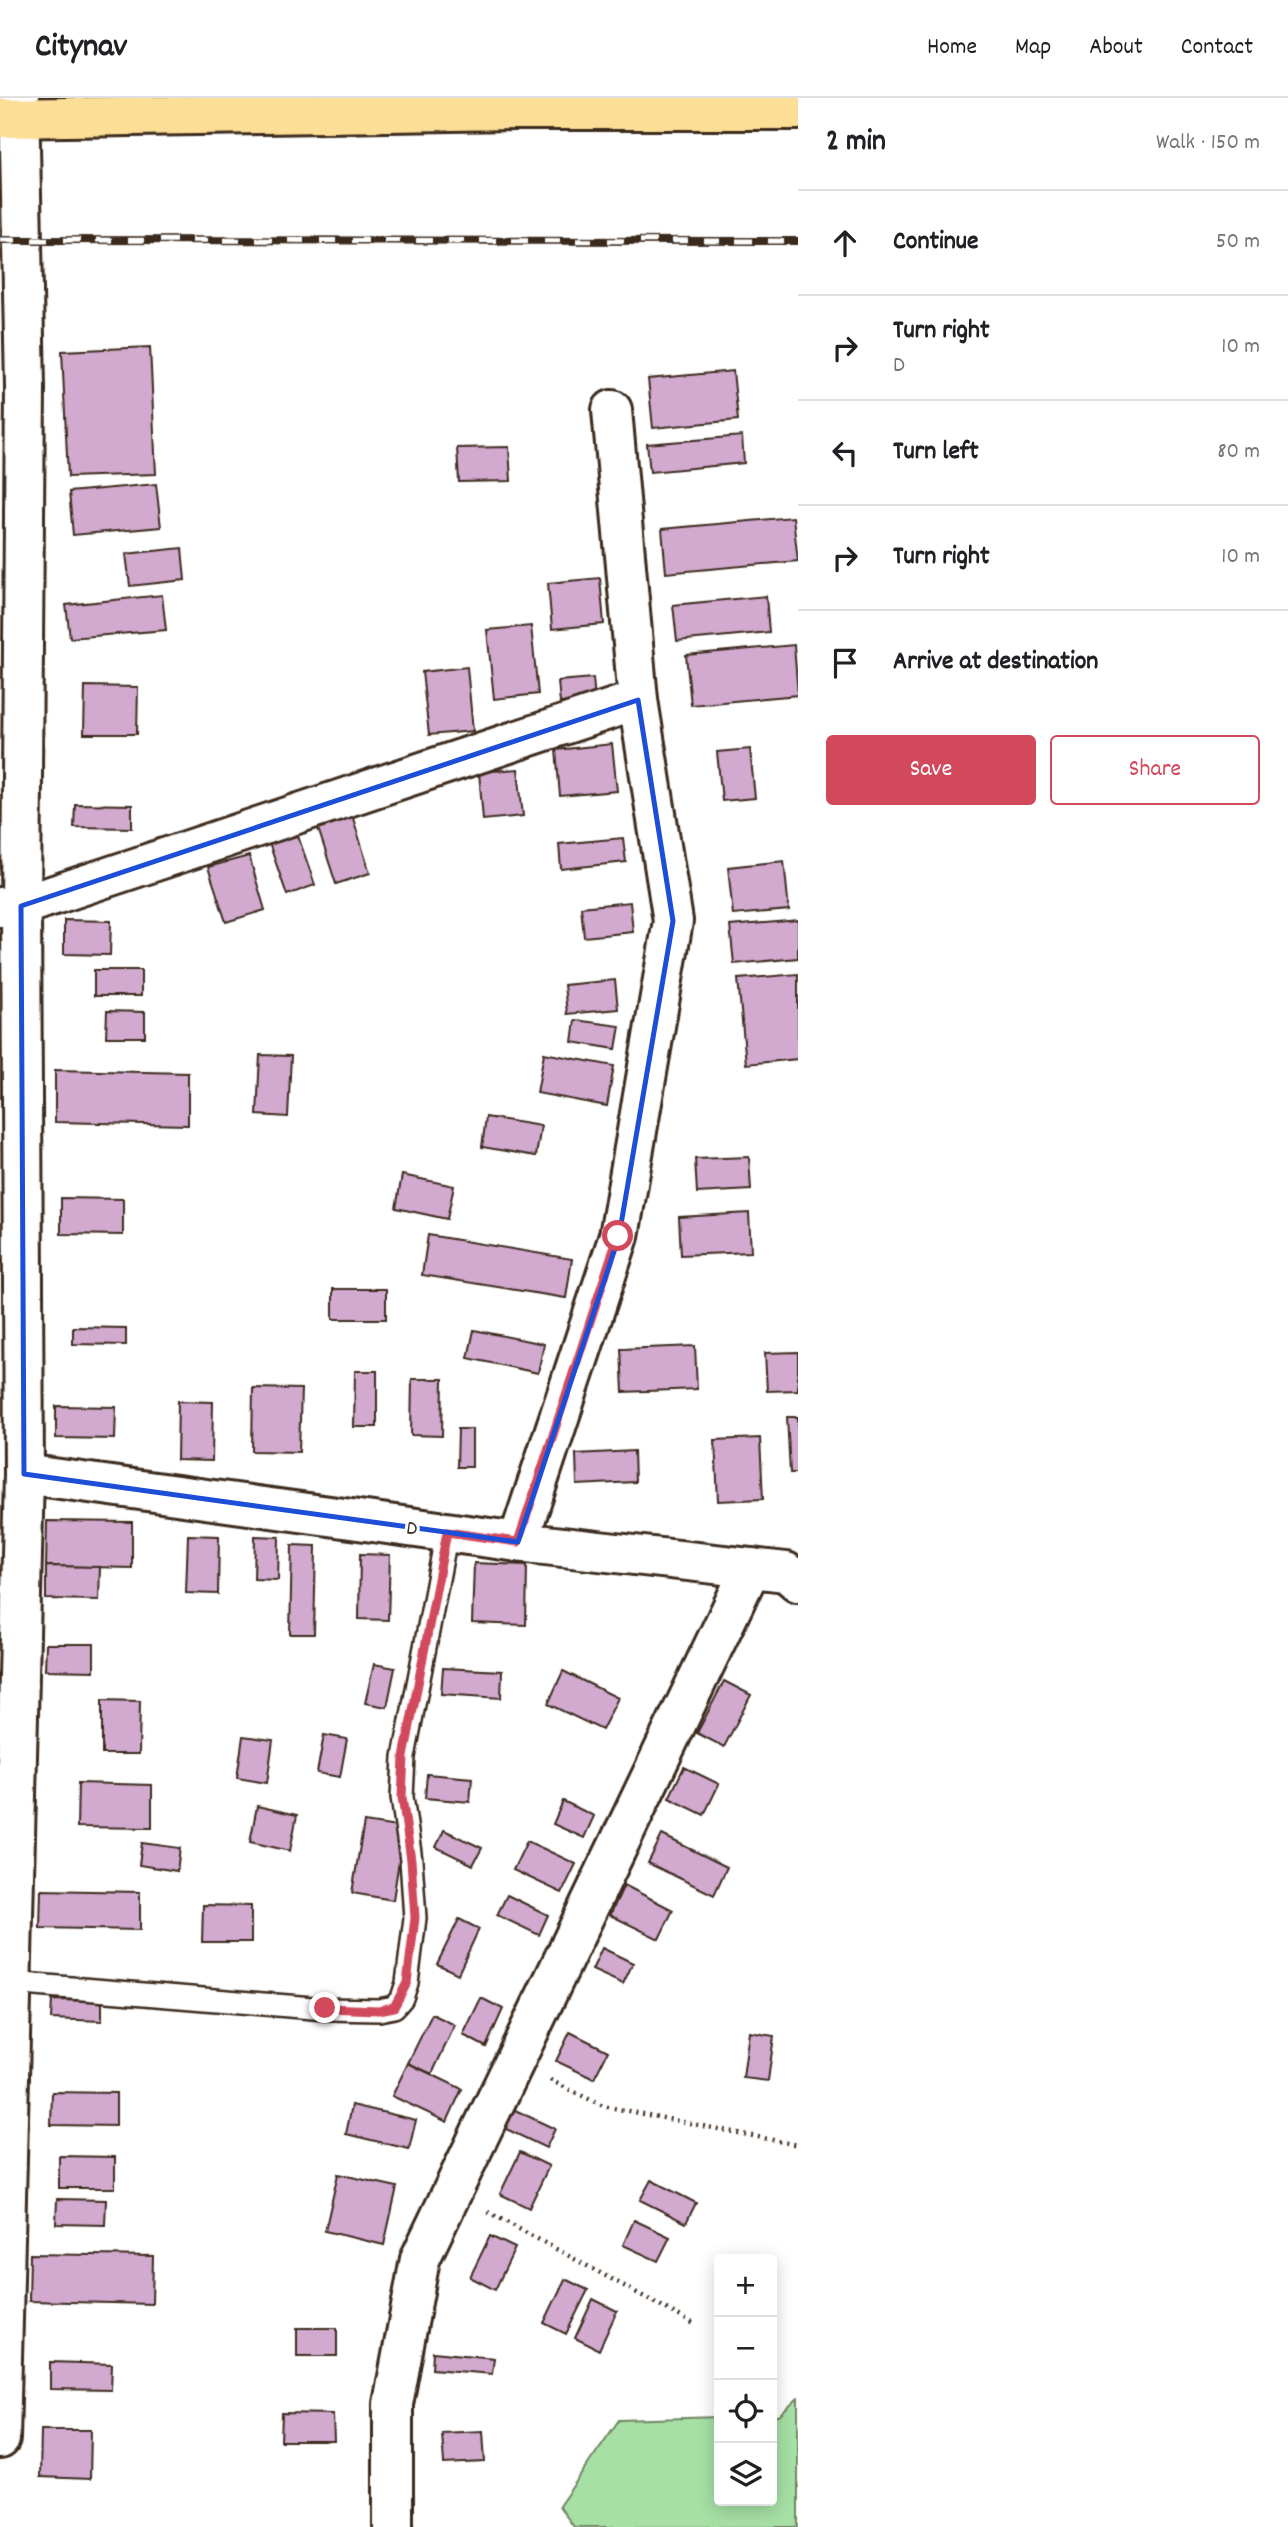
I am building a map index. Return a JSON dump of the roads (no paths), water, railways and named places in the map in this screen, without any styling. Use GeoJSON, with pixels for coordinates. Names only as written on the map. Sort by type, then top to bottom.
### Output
{"type":"FeatureCollection","features":[{"type":"Feature","properties":{"kind":"highway"},"geometry":{"type":"LineString","coordinates":[[13,112],[513,104],[798,110]]}},
{"type":"Feature","properties":{"kind":"street"},"geometry":{"type":"LineString","coordinates":[[0,2439],[24,1474],[11,906],[13,112]]}},
{"type":"Feature","properties":{"kind":"street"},"geometry":{"type":"LineString","coordinates":[[518,1542],[618,1236],[673,921],[638,700],[612,410]]}},
{"type":"Feature","properties":{"kind":"street"},"geometry":{"type":"LineString","coordinates":[[11,906],[638,700]]}},
{"type":"Feature","properties":{"kind":"street","name":"D"},"geometry":{"type":"LineString","coordinates":[[24,1474],[518,1542],[783,1570]]}},
{"type":"Feature","properties":{"kind":"street"},"geometry":{"type":"LineString","coordinates":[[393,2527],[393,2404],[420,2259],[514,2062],[783,1570]]}},
{"type":"Feature","properties":{"kind":"lane"},"geometry":{"type":"LineString","coordinates":[[11,1983],[325,2008],[379,2010],[394,2007],[407,1983],[415,1918],[411,1860],[402,1797],[404,1757],[447,1532]]}},
{"type":"Feature","properties":{"kind":"railway"},"geometry":{"type":"LineString","coordinates":[[0,240],[798,241]]}}]}
